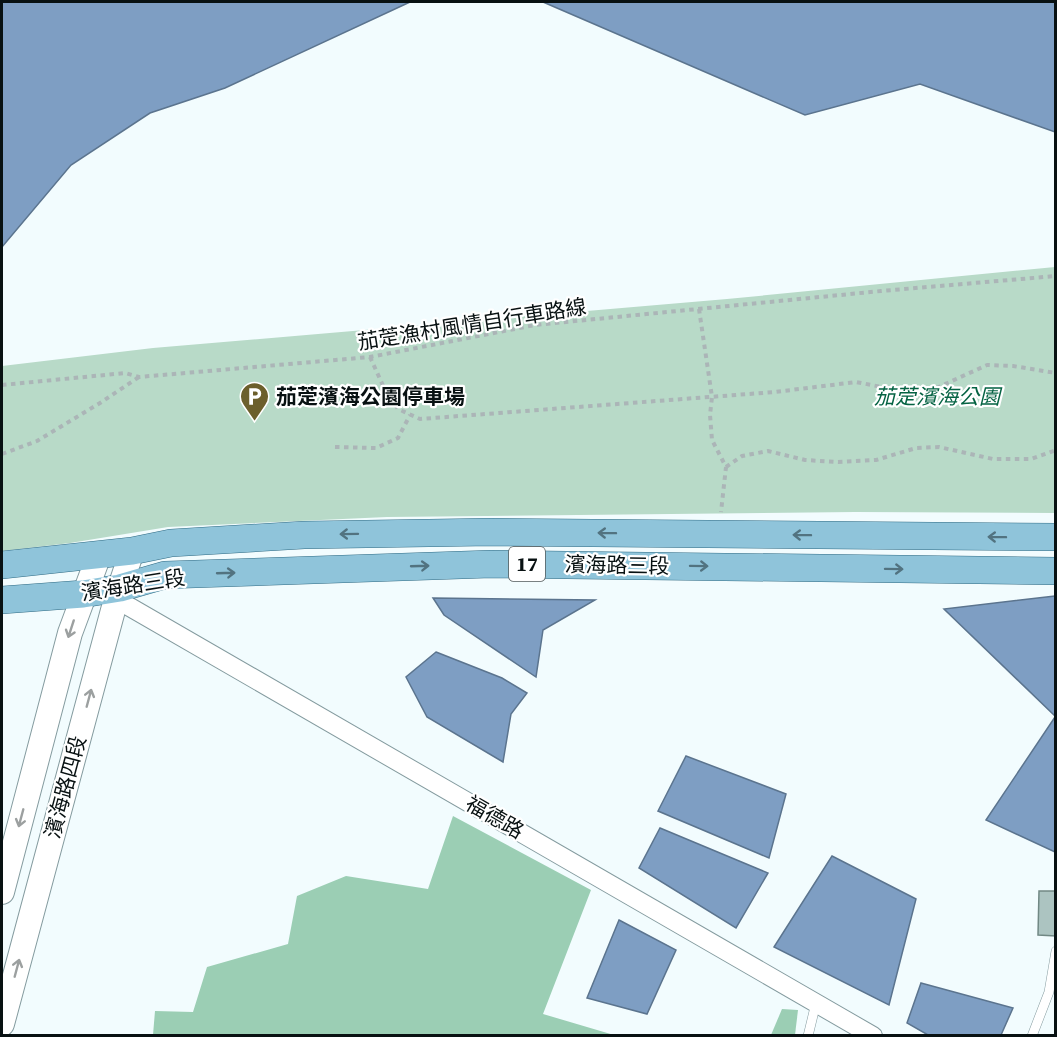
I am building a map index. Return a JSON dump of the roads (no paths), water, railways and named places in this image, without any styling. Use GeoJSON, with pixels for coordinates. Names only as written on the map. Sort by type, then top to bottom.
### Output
{"type":"FeatureCollection","features":[{"type":"Feature","properties":{"kind":"main road","name":"濱海路三段"},"geometry":{"type":"LineString","coordinates":[[2,565],[132,551],[171,543],[304,535],[491,532],[1056,537]]}},
{"type":"Feature","properties":{"kind":"main road","name":"濱海路三段"},"geometry":{"type":"LineString","coordinates":[[2,600],[83,594],[118,594],[165,575],[491,564],[1056,571]]}},
{"type":"Feature","properties":{"kind":"street","name":"濱海路四段"},"geometry":{"type":"LineString","coordinates":[[2,1024],[118,594],[132,551]]}},
{"type":"Feature","properties":{"kind":"street","name":"濱海路四段"},"geometry":{"type":"LineString","coordinates":[[2,892],[69,633],[99,555]]}},
{"type":"Feature","properties":{"kind":"street","name":"福德路"},"geometry":{"type":"LineString","coordinates":[[118,594],[873,1035]]}},
{"type":"Feature","properties":{"kind":"lane"},"geometry":{"type":"LineString","coordinates":[[1032,1035],[1049,992],[1056,951]]}},
{"type":"Feature","properties":{"kind":"lane"},"geometry":{"type":"LineString","coordinates":[[808,1035],[816,1003]]}},
{"type":"Feature","properties":{"kind":"water"},"geometry":{"type":"Polygon","coordinates":[[[2,2],[410,2],[225,88],[150,113],[71,165],[2,247],[2,2]]]}},
{"type":"Feature","properties":{"kind":"water"},"geometry":{"type":"Polygon","coordinates":[[[543,2],[1055,2],[1055,132],[920,84],[805,115],[543,2]]]}},
{"type":"Feature","properties":{"kind":"water"},"geometry":{"type":"Polygon","coordinates":[[[1056,596],[1055,716],[944,609],[1056,596]]]}},
{"type":"Feature","properties":{"kind":"water"},"geometry":{"type":"Polygon","coordinates":[[[433,598],[595,600],[543,630],[536,677],[444,615],[433,598]]]}},
{"type":"Feature","properties":{"kind":"water"},"geometry":{"type":"Polygon","coordinates":[[[436,652],[502,678],[527,693],[511,714],[503,762],[427,717],[406,677],[436,652]]]}},
{"type":"Feature","properties":{"kind":"water"},"geometry":{"type":"Polygon","coordinates":[[[1055,717],[1056,852],[986,820],[1055,717]]]}},
{"type":"Feature","properties":{"kind":"water"},"geometry":{"type":"Polygon","coordinates":[[[686,756],[786,794],[769,858],[658,811],[686,756]]]}},
{"type":"Feature","properties":{"kind":"water"},"geometry":{"type":"Polygon","coordinates":[[[660,828],[768,873],[736,928],[639,868],[660,828]]]}},
{"type":"Feature","properties":{"kind":"water"},"geometry":{"type":"Polygon","coordinates":[[[832,856],[916,899],[889,1005],[774,947],[832,856]]]}},
{"type":"Feature","properties":{"kind":"water"},"geometry":{"type":"Polygon","coordinates":[[[619,920],[676,950],[647,1014],[587,998],[619,920]]]}},
{"type":"Feature","properties":{"kind":"water"},"geometry":{"type":"Polygon","coordinates":[[[921,983],[1013,1008],[1001,1035],[928,1035],[907,1023],[921,983]]]}},
{"type":"Feature","properties":{"kind":"place","name":"茄萣濱海公園停車場"},"geometry":{"type":"Point","coordinates":[255,422]}},
{"type":"Feature","properties":{"kind":"park label","name":"茄萣濱海公園"},"geometry":{"type":"Point","coordinates":[937,396]}}]}
